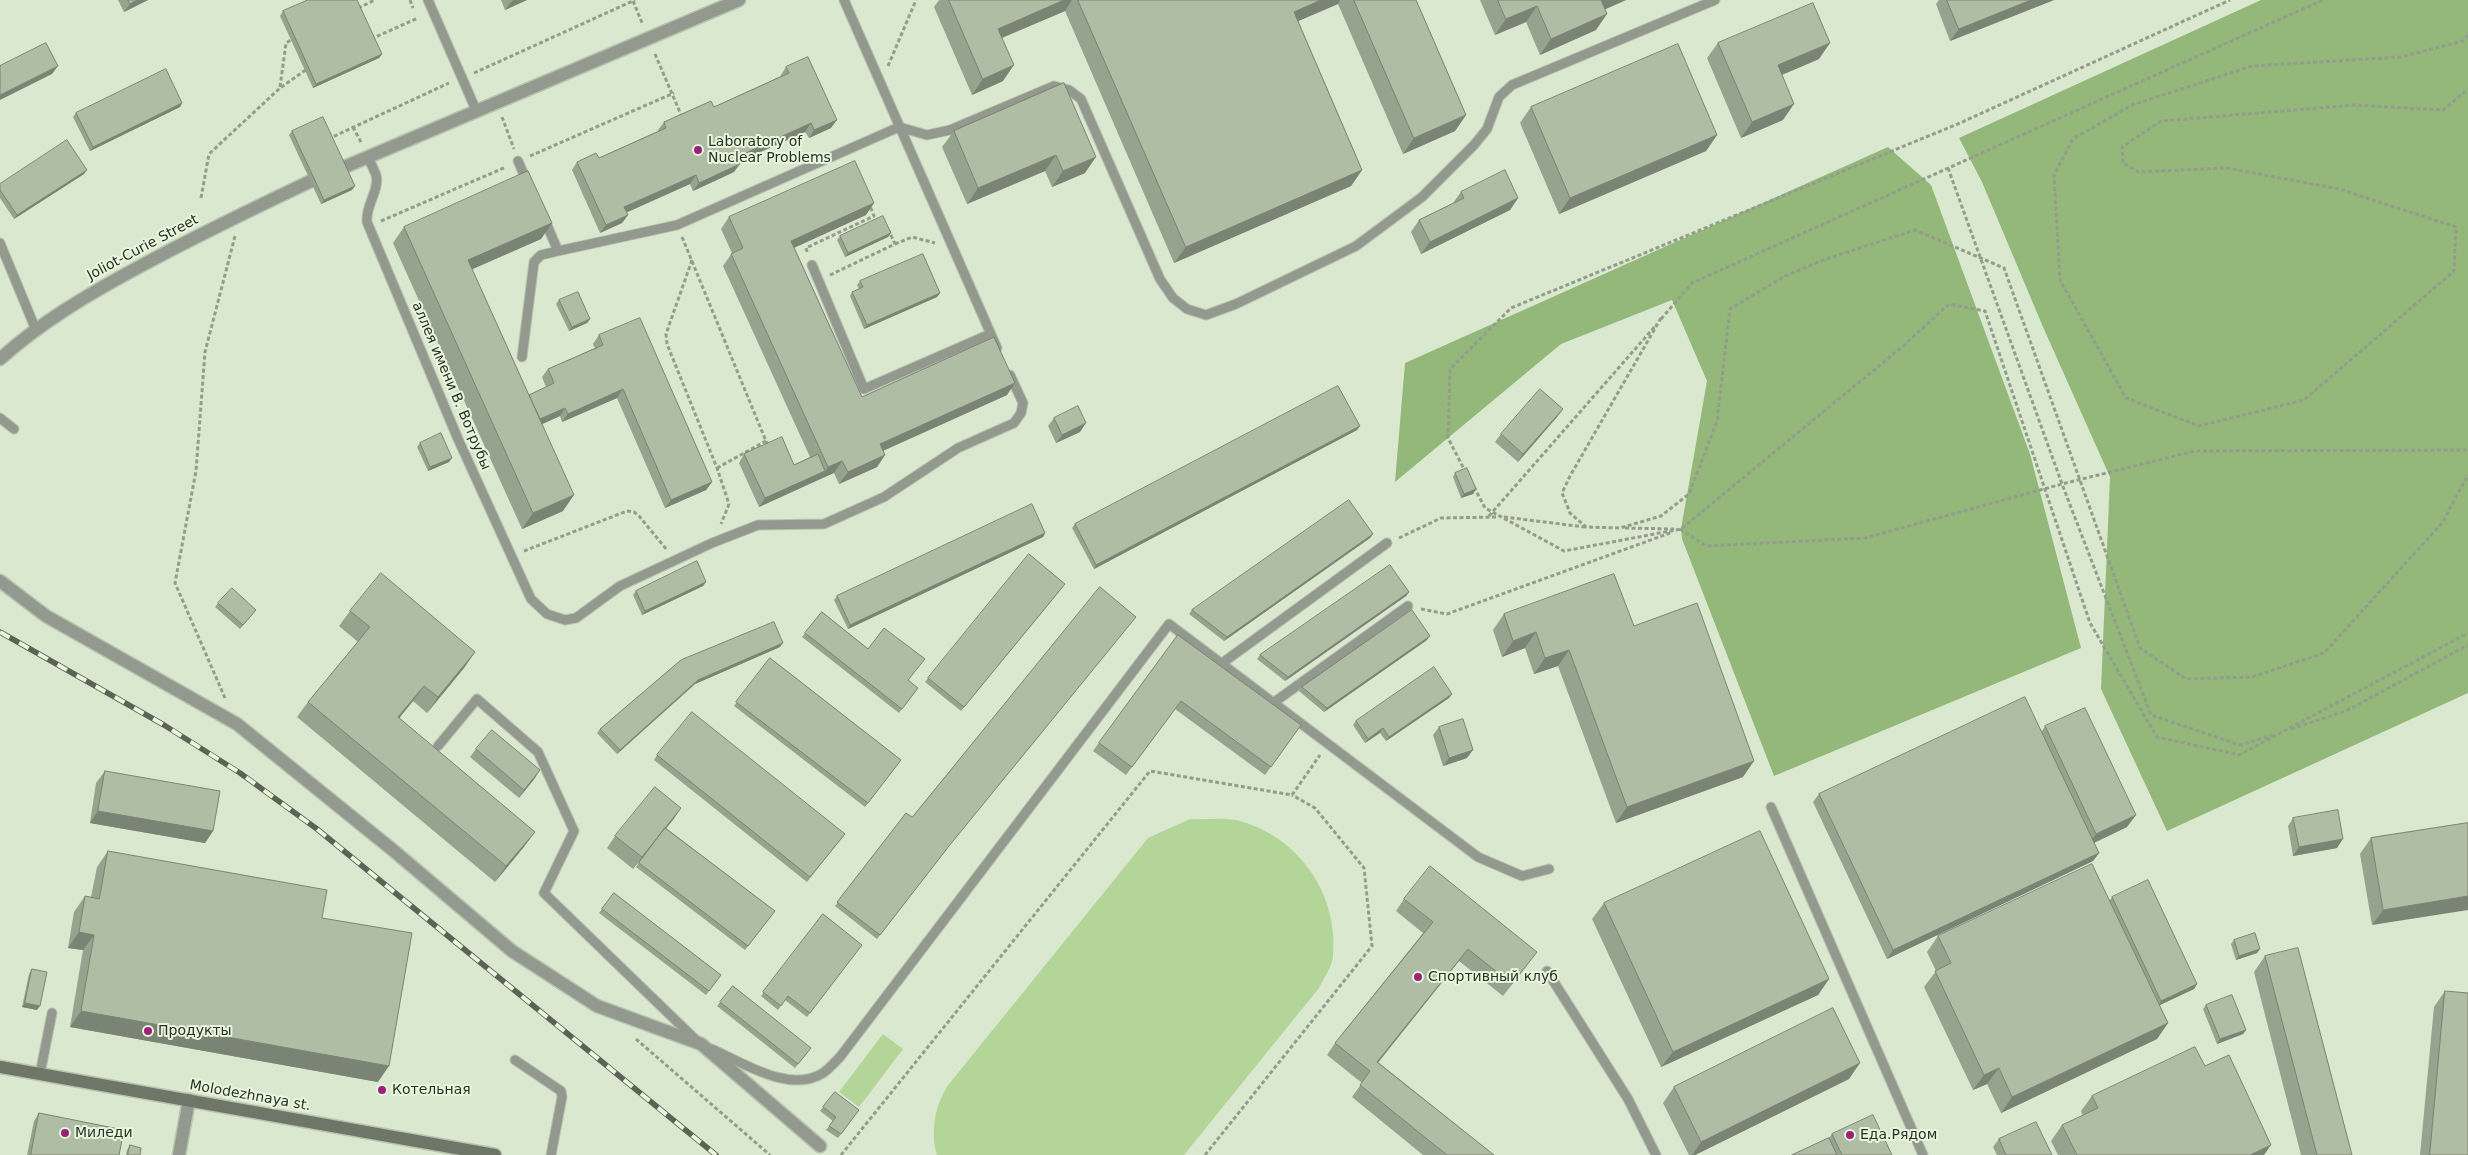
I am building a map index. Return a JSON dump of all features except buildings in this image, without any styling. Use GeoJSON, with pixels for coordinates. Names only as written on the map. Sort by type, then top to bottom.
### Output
{"type":"FeatureCollection","features":[{"type":"Feature","properties":{"kind":"main road","name":"Molodezhnaya st."},"geometry":{"type":"LineString","coordinates":[[0,1067],[495,1155]]}},
{"type":"Feature","properties":{"kind":"street"},"geometry":{"type":"LineString","coordinates":[[342,168],[739,0]]}},
{"type":"Feature","properties":{"kind":"street","name":"Joliot-Curie Street"},"geometry":{"type":"LineString","coordinates":[[0,359],[36,330],[89,294],[241,214],[311,181]]}},
{"type":"Feature","properties":{"kind":"street"},"geometry":{"type":"LineString","coordinates":[[0,581],[46,616],[237,724],[394,851],[512,951],[598,1006],[701,1044],[820,1146]]}},
{"type":"Feature","properties":{"kind":"street"},"geometry":{"type":"LineString","coordinates":[[179,1155],[189,1100]]}},
{"type":"Feature","properties":{"kind":"lane"},"geometry":{"type":"LineString","coordinates":[[428,0],[476,110]]}},
{"type":"Feature","properties":{"kind":"lane","name":"аллея имени В. Вотрубы"},"geometry":{"type":"LineString","coordinates":[[367,156],[376,175],[376,183],[366,214],[369,227],[458,439],[531,598],[547,614],[565,620],[576,618],[620,586],[712,543],[758,525],[824,524],[884,497],[958,448],[1014,423],[1021,413],[1023,402],[950,247],[844,0]]}},
{"type":"Feature","properties":{"kind":"lane"},"geometry":{"type":"LineString","coordinates":[[522,357],[534,262],[541,255],[677,225],[899,127],[927,135],[950,130],[1054,86],[1069,90],[1081,99],[1160,279],[1173,298],[1188,309],[1206,315],[1236,304],[1356,246],[1422,197],[1474,145],[1487,129],[1499,97],[1512,85],[1715,0]]}},
{"type":"Feature","properties":{"kind":"lane"},"geometry":{"type":"LineString","coordinates":[[518,161],[534,197]]}},
{"type":"Feature","properties":{"kind":"lane"},"geometry":{"type":"LineString","coordinates":[[538,206],[558,251]]}},
{"type":"Feature","properties":{"kind":"lane"},"geometry":{"type":"LineString","coordinates":[[0,243],[36,330]]}},
{"type":"Feature","properties":{"kind":"lane"},"geometry":{"type":"LineString","coordinates":[[812,265],[864,389],[990,334]]}},
{"type":"Feature","properties":{"kind":"lane"},"geometry":{"type":"LineString","coordinates":[[0,418],[14,429]]}},
{"type":"Feature","properties":{"kind":"lane"},"geometry":{"type":"LineString","coordinates":[[1221,664],[1387,543]]}},
{"type":"Feature","properties":{"kind":"lane"},"geometry":{"type":"LineString","coordinates":[[1273,703],[1408,606]]}},
{"type":"Feature","properties":{"kind":"lane"},"geometry":{"type":"LineString","coordinates":[[438,746],[477,699],[538,752],[574,831],[544,893],[701,1044],[782,1080],[803,1081],[822,1073],[840,1058],[1169,624],[1478,856],[1522,876],[1549,869]]}},
{"type":"Feature","properties":{"kind":"lane"},"geometry":{"type":"LineString","coordinates":[[1771,807],[1923,1155]]}},
{"type":"Feature","properties":{"kind":"lane"},"geometry":{"type":"LineString","coordinates":[[1546,971],[1628,1099],[1656,1155]]}},
{"type":"Feature","properties":{"kind":"lane"},"geometry":{"type":"LineString","coordinates":[[40,1074],[52,1013]]}},
{"type":"Feature","properties":{"kind":"lane"},"geometry":{"type":"LineString","coordinates":[[515,1060],[561,1091],[562,1097],[551,1155]]}},
{"type":"Feature","properties":{"kind":"path"},"geometry":{"type":"LineString","coordinates":[[356,8],[375,0]]}},
{"type":"Feature","properties":{"kind":"path"},"geometry":{"type":"LineString","coordinates":[[328,139],[634,0],[648,38],[683,119]]}},
{"type":"Feature","properties":{"kind":"path"},"geometry":{"type":"LineString","coordinates":[[880,85],[916,0]]}},
{"type":"Feature","properties":{"kind":"path"},"geometry":{"type":"LineString","coordinates":[[1491,514],[1485,508],[1448,438],[1450,369],[1511,308],[1960,123],[2230,0]]}},
{"type":"Feature","properties":{"kind":"path"},"geometry":{"type":"LineString","coordinates":[[1491,514],[1692,283],[2323,0]]}},
{"type":"Feature","properties":{"kind":"path"},"geometry":{"type":"LineString","coordinates":[[362,43],[418,18]]}},
{"type":"Feature","properties":{"kind":"path"},"geometry":{"type":"LineString","coordinates":[[2468,35],[2463,41],[2401,57],[2252,66],[2132,105],[2073,139],[2054,175],[2060,280],[2126,398],[2199,426],[2304,400],[2454,271],[2456,227],[2339,189],[2228,168],[2138,172],[2123,163],[2122,147],[2161,121],[2354,105],[2443,110],[2468,89]]}},
{"type":"Feature","properties":{"kind":"path"},"geometry":{"type":"LineString","coordinates":[[280,88],[286,43],[299,36]]}},
{"type":"Feature","properties":{"kind":"path"},"geometry":{"type":"LineString","coordinates":[[201,198],[209,154],[280,88],[299,72],[313,66]]}},
{"type":"Feature","properties":{"kind":"path"},"geometry":{"type":"LineString","coordinates":[[496,102],[518,161]]}},
{"type":"Feature","properties":{"kind":"path"},"geometry":{"type":"LineString","coordinates":[[1948,168],[2062,484],[2151,715],[2240,745],[2346,712],[2468,645]]}},
{"type":"Feature","properties":{"kind":"path"},"geometry":{"type":"LineString","coordinates":[[867,200],[874,216]]}},
{"type":"Feature","properties":{"kind":"path"},"geometry":{"type":"LineString","coordinates":[[237,724],[175,583],[196,471],[205,352],[241,214]]}},
{"type":"Feature","properties":{"kind":"path"},"geometry":{"type":"LineString","coordinates":[[812,265],[806,248],[874,216],[883,218]]}},
{"type":"Feature","properties":{"kind":"path"},"geometry":{"type":"LineString","coordinates":[[677,225],[770,449]]}},
{"type":"Feature","properties":{"kind":"path"},"geometry":{"type":"LineString","coordinates":[[887,227],[895,244]]}},
{"type":"Feature","properties":{"kind":"path"},"geometry":{"type":"LineString","coordinates":[[1620,528],[1661,516],[1689,494],[1717,421],[1730,309],[1785,276],[1815,263],[1915,230],[2004,268],[2140,648],[2186,679],[2252,677],[2324,653],[2442,523],[2468,474]]}},
{"type":"Feature","properties":{"kind":"path"},"geometry":{"type":"LineString","coordinates":[[818,281],[912,237],[950,247]]}},
{"type":"Feature","properties":{"kind":"path"},"geometry":{"type":"LineString","coordinates":[[692,260],[666,334],[667,344],[717,468],[729,504],[712,543]]}},
{"type":"Feature","properties":{"kind":"path"},"geometry":{"type":"LineString","coordinates":[[1408,606],[1447,614],[1681,529],[1902,346],[1949,304],[1985,311],[2090,623],[2157,736],[2239,755],[2468,633]]}},
{"type":"Feature","properties":{"kind":"path"},"geometry":{"type":"LineString","coordinates":[[1586,527],[1570,514],[1562,493],[1661,318]]}},
{"type":"Feature","properties":{"kind":"path"},"geometry":{"type":"LineString","coordinates":[[717,468],[766,441]]}},
{"type":"Feature","properties":{"kind":"path"},"geometry":{"type":"LineString","coordinates":[[1387,543],[1440,518],[1491,514],[1586,527],[1681,529],[1706,546],[1865,538],[2062,484],[2195,451],[2468,450]]}},
{"type":"Feature","properties":{"kind":"path"},"geometry":{"type":"LineString","coordinates":[[511,556],[627,511],[639,516],[676,560]]}},
{"type":"Feature","properties":{"kind":"path"},"geometry":{"type":"LineString","coordinates":[[1502,517],[1564,551],[1681,529]]}},
{"type":"Feature","properties":{"kind":"path"},"geometry":{"type":"LineString","coordinates":[[1292,795],[1328,744]]}},
{"type":"Feature","properties":{"kind":"path"},"geometry":{"type":"LineString","coordinates":[[841,1155],[1150,770],[1292,795],[1315,808],[1364,868],[1372,946],[1205,1155]]}},
{"type":"Feature","properties":{"kind":"path"},"geometry":{"type":"LineString","coordinates":[[635,1038],[770,1155]]}},
{"type":"Feature","properties":{"kind":"green space"},"geometry":{"type":"Polygon","coordinates":[[[2261,0],[2468,0],[2468,693],[2167,831],[2101,689],[2110,477],[2043,327],[1982,182],[1959,138],[2261,0]]]}},
{"type":"Feature","properties":{"kind":"green space"},"geometry":{"type":"Polygon","coordinates":[[[1888,147],[1931,185],[2030,454],[2081,648],[1774,776],[1682,539],[1681,529],[1707,381],[1672,300],[1561,344],[1395,482],[1405,363],[1888,147]]]}},
{"type":"Feature","properties":{"kind":"green space"},"geometry":{"type":"Polygon","coordinates":[[[1190,819],[1234,820],[1261,829],[1281,841],[1297,855],[1311,872],[1322,891],[1329,912],[1333,934],[1332,961],[1319,988],[1184,1155],[937,1155],[934,1137],[935,1118],[940,1100],[949,1084],[1148,838],[1190,819]]]}},
{"type":"Feature","properties":{"kind":"green space"},"geometry":{"type":"Polygon","coordinates":[[[883,1034],[903,1049],[859,1107],[839,1092],[883,1034]]]}},
{"type":"Feature","properties":{"kind":"railway"},"geometry":{"type":"LineString","coordinates":[[0,632],[164,725],[240,773],[317,829],[716,1155]]}},
{"type":"Feature","properties":{"kind":"place","name":"Laboratory of Nuclear Problems"},"geometry":{"type":"Point","coordinates":[698,150]}},
{"type":"Feature","properties":{"kind":"place","name":"Спортивный клуб"},"geometry":{"type":"Point","coordinates":[1418,977]}},
{"type":"Feature","properties":{"kind":"place","name":"Продукты"},"geometry":{"type":"Point","coordinates":[148,1031]}},
{"type":"Feature","properties":{"kind":"place","name":"Котельная"},"geometry":{"type":"Point","coordinates":[382,1090]}},
{"type":"Feature","properties":{"kind":"place","name":"Миледи"},"geometry":{"type":"Point","coordinates":[65,1133]}},
{"type":"Feature","properties":{"kind":"place","name":"Еда.Рядом"},"geometry":{"type":"Point","coordinates":[1850,1135]}}]}
